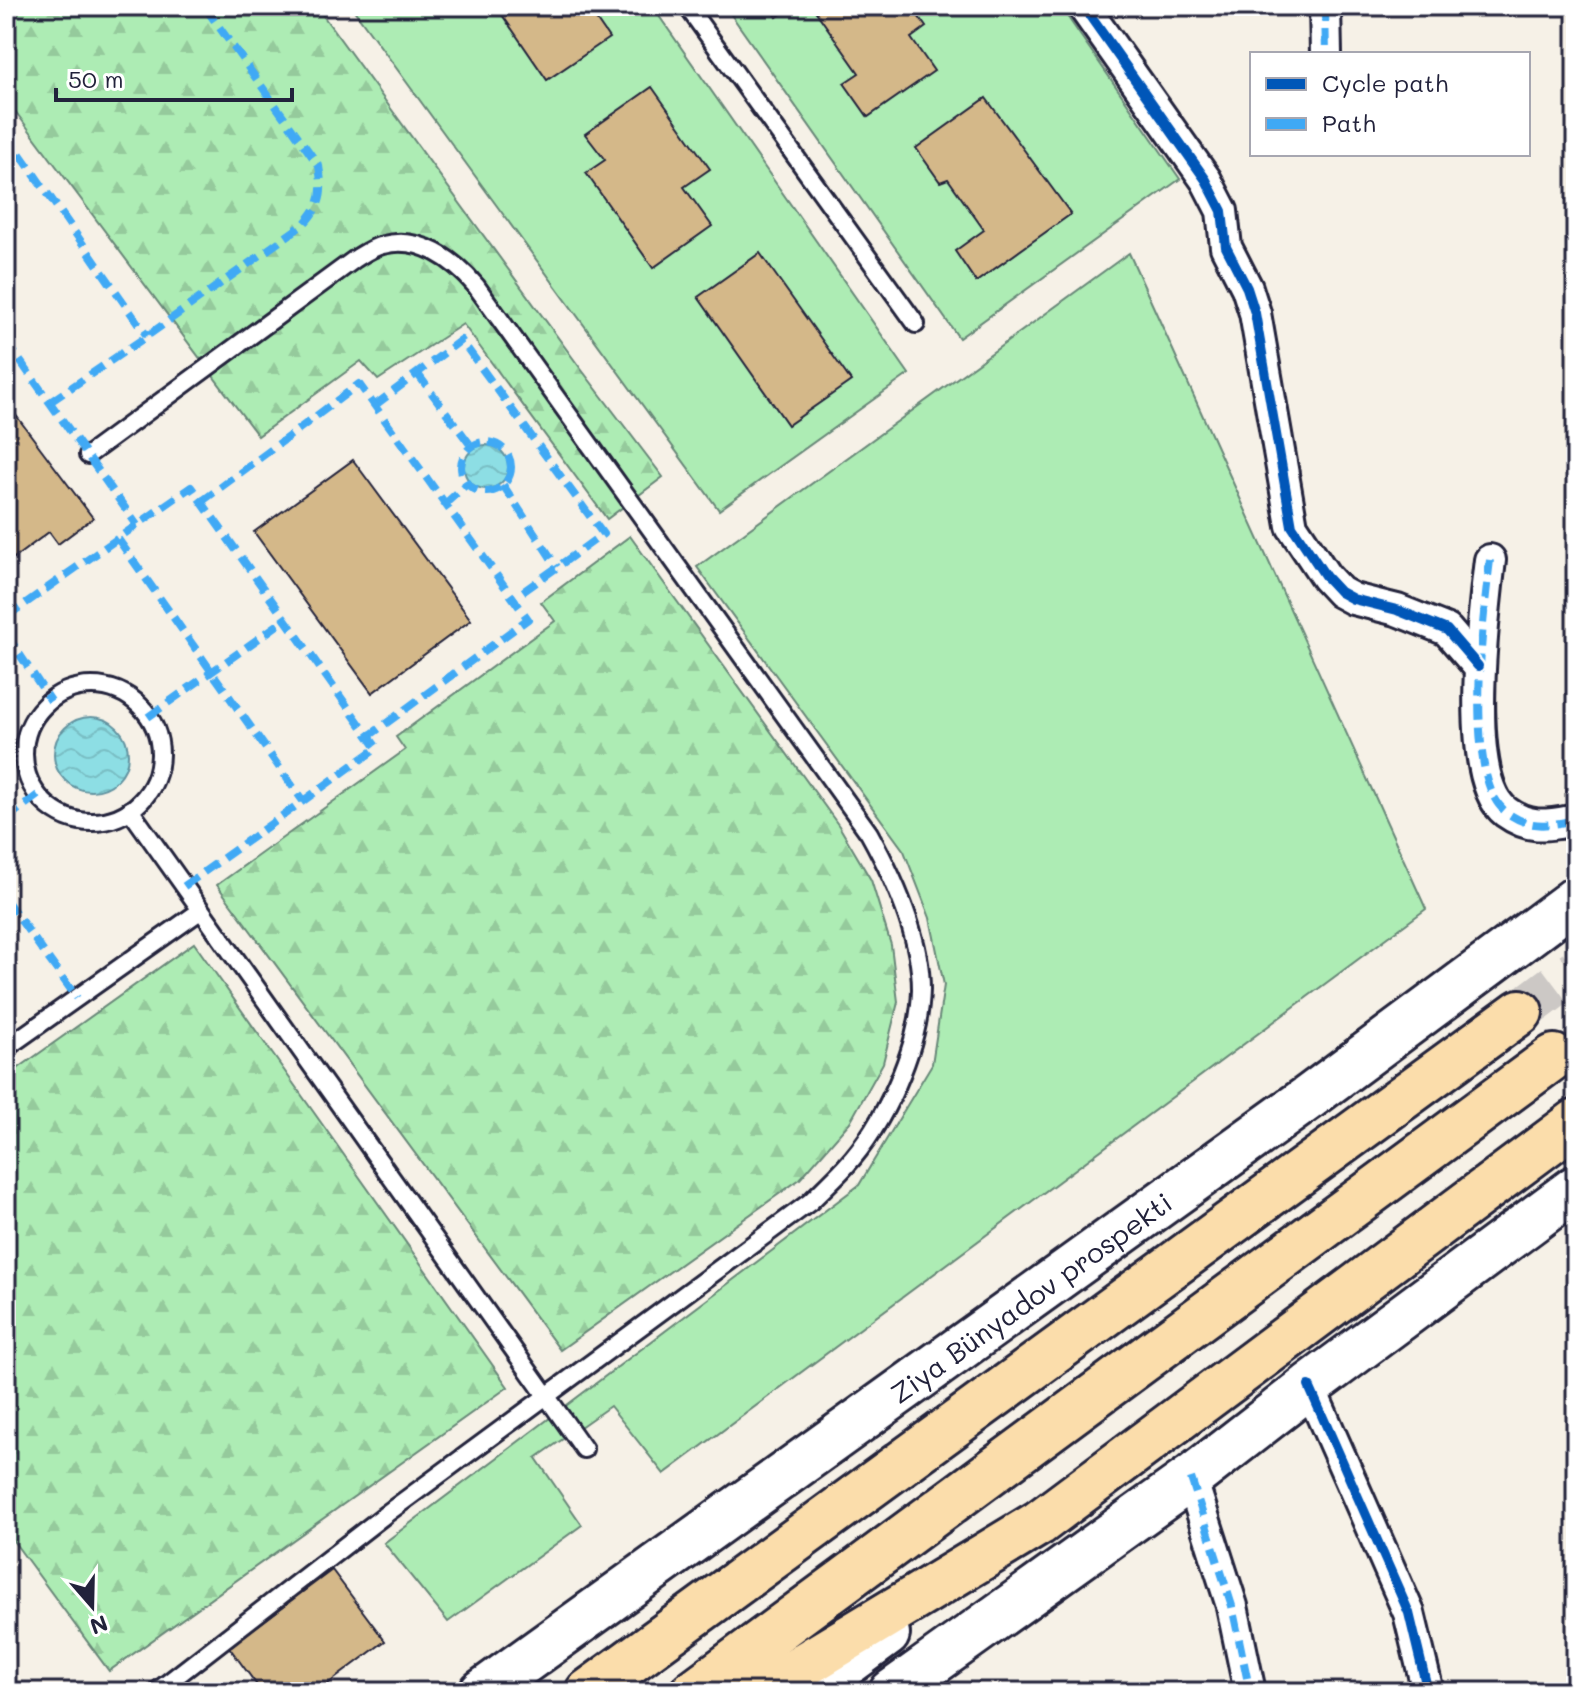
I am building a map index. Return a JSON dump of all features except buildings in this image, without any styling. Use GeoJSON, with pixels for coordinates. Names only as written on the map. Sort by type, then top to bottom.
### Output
{"type":"FeatureCollection","features":[{"type":"Feature","properties":{"kind":"main road","name":"Ziya Bünyadov prospekti"},"geometry":{"type":"LineString","coordinates":[[482,1692],[1308,1098],[1576,899]]}},
{"type":"Feature","properties":{"kind":"main road","name":"Ziya Bünyadov prospekti"},"geometry":{"type":"LineString","coordinates":[[588,1692],[1520,1012]]}},
{"type":"Feature","properties":{"kind":"main road"},"geometry":{"type":"LineString","coordinates":[[693,1692],[1554,1057]]}},
{"type":"Feature","properties":{"kind":"main road"},"geometry":{"type":"LineString","coordinates":[[808,1692],[1576,1122]]}},
{"type":"Feature","properties":{"kind":"main road"},"geometry":{"type":"LineString","coordinates":[[900,1690],[1191,1478],[1309,1386],[1576,1188]]}},
{"type":"Feature","properties":{"kind":"main road"},"geometry":{"type":"LineString","coordinates":[[759,1692],[1039,1523]]}},
{"type":"Feature","properties":{"kind":"street"},"geometry":{"type":"LineString","coordinates":[[1083,6],[1206,180],[1222,211],[1226,247],[1247,288],[1255,313],[1292,526],[1326,577],[1340,592],[1447,630],[1478,666]]}},
{"type":"Feature","properties":{"kind":"street"},"geometry":{"type":"LineString","coordinates":[[1325,6],[1326,52]]}},
{"type":"Feature","properties":{"kind":"street"},"geometry":{"type":"LineString","coordinates":[[1490,560],[1478,666],[1482,763],[1492,792],[1503,810],[1537,827],[1576,820]]}},
{"type":"Feature","properties":{"kind":"street"},"geometry":{"type":"LineString","coordinates":[[1309,1386],[1409,1613],[1428,1692]]}},
{"type":"Feature","properties":{"kind":"street"},"geometry":{"type":"LineString","coordinates":[[1191,1478],[1232,1606],[1250,1692]]}},
{"type":"Feature","properties":{"kind":"lane"},"geometry":{"type":"LineString","coordinates":[[687,6],[916,324]]}},
{"type":"Feature","properties":{"kind":"lane"},"geometry":{"type":"LineString","coordinates":[[88,455],[355,259],[384,244],[414,244],[442,254],[458,265],[476,286],[869,833],[893,876],[917,951],[921,988],[916,1033],[901,1075],[881,1114],[847,1165],[810,1202],[386,1514],[156,1692]]}},
{"type":"Feature","properties":{"kind":"lane"},"geometry":{"type":"LineString","coordinates":[[82,687],[105,687],[124,694],[143,709],[155,729],[160,752],[158,773],[147,794],[130,810],[113,819],[90,823],[62,816],[43,803],[31,787],[24,764],[24,742],[32,720],[44,705],[63,692],[82,687]]}},
{"type":"Feature","properties":{"kind":"lane"},"geometry":{"type":"LineString","coordinates":[[130,810],[584,1449]]}},
{"type":"Feature","properties":{"kind":"lane"},"geometry":{"type":"LineString","coordinates":[[6,1048],[200,911]]}},
{"type":"Feature","properties":{"kind":"green space"},"geometry":{"type":"Polygon","coordinates":[[[6,6],[316,6],[663,477],[607,519],[463,324],[378,380],[361,361],[258,436],[6,99],[6,6]]]}},
{"type":"Feature","properties":{"kind":"green space"},"geometry":{"type":"Polygon","coordinates":[[[351,6],[652,6],[909,374],[719,510],[351,6]]]}},
{"type":"Feature","properties":{"kind":"green space"},"geometry":{"type":"Polygon","coordinates":[[[725,6],[1060,6],[1180,179],[959,338],[725,6]]]}},
{"type":"Feature","properties":{"kind":"green space"},"geometry":{"type":"Polygon","coordinates":[[[1129,253],[1426,909],[664,1474],[610,1406],[536,1458],[582,1525],[448,1622],[384,1543],[859,1185],[932,1064],[944,985],[930,918],[904,851],[697,567],[1129,253]]]}},
{"type":"Feature","properties":{"kind":"green space"},"geometry":{"type":"Polygon","coordinates":[[[630,536],[839,826],[871,880],[891,945],[898,1002],[883,1063],[850,1122],[800,1179],[560,1350],[217,885],[405,750],[396,737],[555,621],[541,602],[630,536]]]}},
{"type":"Feature","properties":{"kind":"green space"},"geometry":{"type":"Polygon","coordinates":[[[194,943],[508,1387],[109,1671],[6,1531],[6,1077],[194,943]]]}},
{"type":"Feature","properties":{"kind":"water"},"geometry":{"type":"Polygon","coordinates":[[[486,445],[501,452],[508,467],[501,482],[486,489],[471,482],[464,467],[471,452],[486,445]]]}},
{"type":"Feature","properties":{"kind":"water"},"geometry":{"type":"Polygon","coordinates":[[[91,717],[105,720],[117,728],[125,740],[128,754],[125,768],[117,780],[105,788],[91,791],[77,788],[65,780],[57,768],[54,754],[57,740],[65,728],[77,720],[91,717]]]}},
{"type":"Feature","properties":{"kind":"tunnel"},"geometry":{"type":"LineString","coordinates":[[1520,1012],[1576,970]]}},
{"type":"Feature","properties":{"kind":"marked path"},"geometry":{"type":"LineString","coordinates":[[50,402],[304,224],[318,203],[321,191],[319,166],[204,6]]}},
{"type":"Feature","properties":{"kind":"marked path"},"geometry":{"type":"LineString","coordinates":[[1325,6],[1326,52]]}},
{"type":"Feature","properties":{"kind":"marked path"},"geometry":{"type":"LineString","coordinates":[[6,134],[147,336]]}},
{"type":"Feature","properties":{"kind":"marked path"},"geometry":{"type":"LineString","coordinates":[[374,406],[461,340],[603,534],[513,599]]}},
{"type":"Feature","properties":{"kind":"marked path"},"geometry":{"type":"LineString","coordinates":[[6,341],[137,525]]}},
{"type":"Feature","properties":{"kind":"marked path"},"geometry":{"type":"LineString","coordinates":[[417,373],[472,447]]}},
{"type":"Feature","properties":{"kind":"marked path"},"geometry":{"type":"LineString","coordinates":[[201,502],[359,384],[528,619],[369,736]]}},
{"type":"Feature","properties":{"kind":"marked path"},"geometry":{"type":"LineString","coordinates":[[486,442],[503,450],[511,467],[503,484],[486,492],[469,484],[461,467],[469,450],[486,442]]}},
{"type":"Feature","properties":{"kind":"marked path"},"geometry":{"type":"LineString","coordinates":[[445,504],[468,483]]}},
{"type":"Feature","properties":{"kind":"marked path"},"geometry":{"type":"LineString","coordinates":[[503,485],[557,567]]}},
{"type":"Feature","properties":{"kind":"marked path"},"geometry":{"type":"LineString","coordinates":[[6,617],[191,487],[377,748],[183,887]]}},
{"type":"Feature","properties":{"kind":"marked path"},"geometry":{"type":"LineString","coordinates":[[118,539],[303,801]]}},
{"type":"Feature","properties":{"kind":"marked path"},"geometry":{"type":"LineString","coordinates":[[1490,560],[1479,692],[1484,766],[1492,794],[1506,812],[1524,822],[1548,824],[1576,820]]}},
{"type":"Feature","properties":{"kind":"marked path"},"geometry":{"type":"LineString","coordinates":[[148,717],[286,619]]}},
{"type":"Feature","properties":{"kind":"marked path"},"geometry":{"type":"LineString","coordinates":[[6,634],[51,701]]}},
{"type":"Feature","properties":{"kind":"marked path"},"geometry":{"type":"LineString","coordinates":[[6,819],[38,795]]}},
{"type":"Feature","properties":{"kind":"marked path"},"geometry":{"type":"LineString","coordinates":[[6,900],[77,998]]}},
{"type":"Feature","properties":{"kind":"marked path"},"geometry":{"type":"LineString","coordinates":[[1191,1478],[1232,1606],[1250,1692]]}},
{"type":"Feature","properties":{"kind":"marked path"},"geometry":{"type":"LineString","coordinates":[[901,1686],[906,1692]]}},
{"type":"Feature","properties":{"kind":"cycle path"},"geometry":{"type":"LineString","coordinates":[[1083,6],[1206,180],[1222,211],[1226,247],[1247,288],[1255,313],[1292,526],[1326,577],[1340,592],[1447,630],[1478,666]]}},
{"type":"Feature","properties":{"kind":"cycle path"},"geometry":{"type":"LineString","coordinates":[[1309,1386],[1409,1613],[1428,1692]]}}]}
